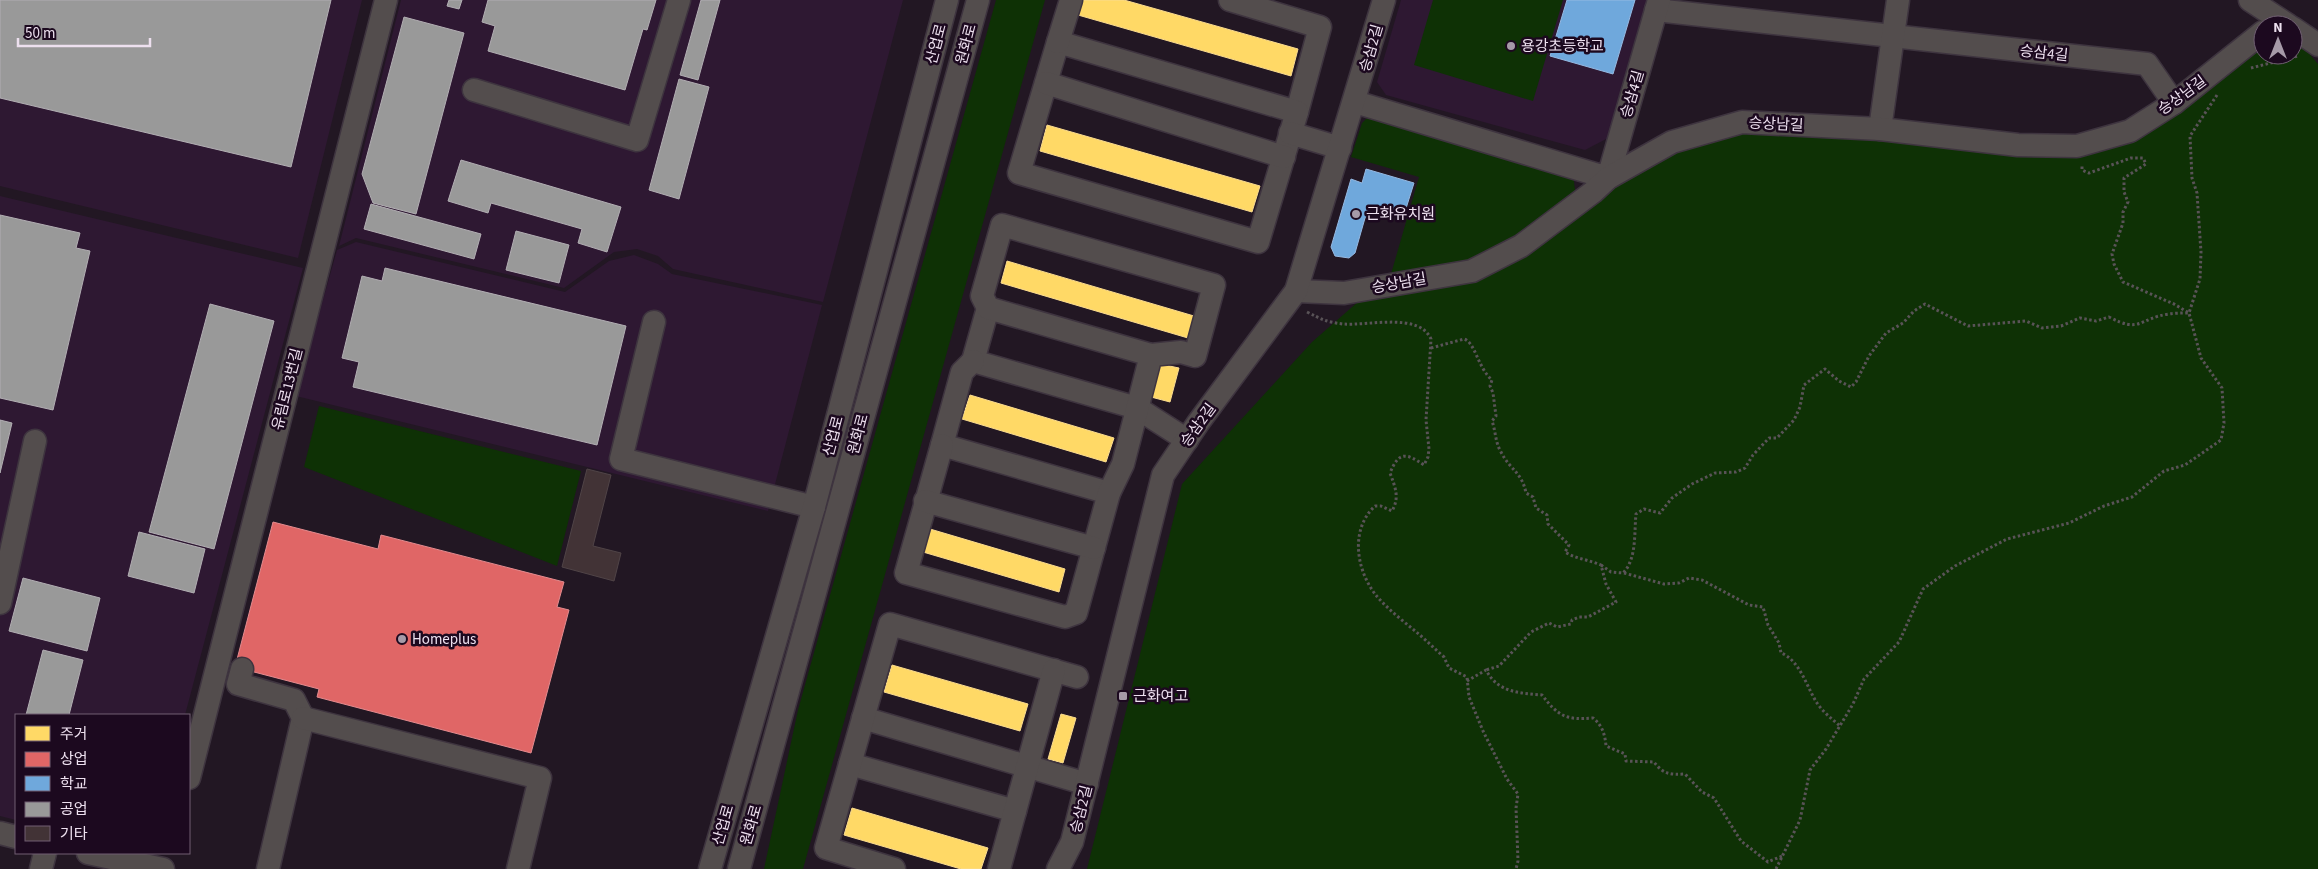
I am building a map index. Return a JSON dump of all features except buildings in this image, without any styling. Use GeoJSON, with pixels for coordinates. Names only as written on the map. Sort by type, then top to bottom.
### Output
{"type":"FeatureCollection","features":[{"type":"Feature","properties":{"kind":"street","name":"유림로13번길"},"geometry":{"type":"LineString","coordinates":[[190,774],[386,0]]}},
{"type":"Feature","properties":{"kind":"street"},"geometry":{"type":"LineString","coordinates":[[474,90],[637,140],[679,0]]}},
{"type":"Feature","properties":{"kind":"street","name":"산업로"},"geometry":{"type":"LineString","coordinates":[[710,869],[814,507],[947,0]]}},
{"type":"Feature","properties":{"kind":"street","name":"원화로"},"geometry":{"type":"LineString","coordinates":[[739,869],[978,0]]}},
{"type":"Feature","properties":{"kind":"street"},"geometry":{"type":"LineString","coordinates":[[1070,0],[1019,173],[1258,242],[1320,27],[1230,0]]}},
{"type":"Feature","properties":{"kind":"street","name":"승삼2길"},"geometry":{"type":"LineString","coordinates":[[1058,869],[1072,842],[1163,475],[1292,297],[1355,102],[1384,0]]}},
{"type":"Feature","properties":{"kind":"street"},"geometry":{"type":"LineString","coordinates":[[1880,129],[1898,0]]}},
{"type":"Feature","properties":{"kind":"street"},"geometry":{"type":"LineString","coordinates":[[2250,0],[2267,15]]}},
{"type":"Feature","properties":{"kind":"street","name":"승삼4길"},"geometry":{"type":"LineString","coordinates":[[1608,178],[1658,5],[1894,36],[2147,64],[2174,103]]}},
{"type":"Feature","properties":{"kind":"street"},"geometry":{"type":"LineString","coordinates":[[1058,42],[1294,122],[1340,148]]}},
{"type":"Feature","properties":{"kind":"street","name":"승상남길"},"geometry":{"type":"LineString","coordinates":[[1292,297],[1344,293],[1472,271],[1520,246],[1593,192],[1608,178],[1672,142],[1742,122],[1880,129],[2018,145],[2077,146],[2130,131],[2174,103],[2253,45]]}},
{"type":"Feature","properties":{"kind":"street"},"geometry":{"type":"LineString","coordinates":[[1046,83],[1284,157]]}},
{"type":"Feature","properties":{"kind":"street"},"geometry":{"type":"LineString","coordinates":[[1355,102],[1608,178]]}},
{"type":"Feature","properties":{"kind":"street"},"geometry":{"type":"LineString","coordinates":[[988,308],[1151,355],[1181,352],[1195,356],[1214,285],[1002,225],[982,296],[988,308],[973,361],[962,372],[906,573],[1065,617],[1076,613],[1109,493],[1123,464],[1151,355]]}},
{"type":"Feature","properties":{"kind":"street"},"geometry":{"type":"LineString","coordinates":[[654,322],[620,459],[814,507]]}},
{"type":"Feature","properties":{"kind":"street"},"geometry":{"type":"LineString","coordinates":[[973,361],[1137,408],[1187,440]]}},
{"type":"Feature","properties":{"kind":"street"},"geometry":{"type":"LineString","coordinates":[[0,603],[35,441]]}},
{"type":"Feature","properties":{"kind":"street"},"geometry":{"type":"LineString","coordinates":[[942,445],[1109,493]]}},
{"type":"Feature","properties":{"kind":"street"},"geometry":{"type":"LineString","coordinates":[[925,502],[1094,548]]}},
{"type":"Feature","properties":{"kind":"street"},"geometry":{"type":"LineString","coordinates":[[894,869],[826,848],[890,624],[1077,677]]}},
{"type":"Feature","properties":{"kind":"street"},"geometry":{"type":"LineString","coordinates":[[999,869],[1054,670]]}},
{"type":"Feature","properties":{"kind":"street"},"geometry":{"type":"LineString","coordinates":[[214,678],[240,677],[294,700],[303,718],[268,869]]}},
{"type":"Feature","properties":{"kind":"street"},"geometry":{"type":"LineString","coordinates":[[303,718],[540,778],[518,869]]}},
{"type":"Feature","properties":{"kind":"street"},"geometry":{"type":"LineString","coordinates":[[863,718],[1087,784]]}},
{"type":"Feature","properties":{"kind":"street"},"geometry":{"type":"LineString","coordinates":[[850,764],[1015,811]]}},
{"type":"Feature","properties":{"kind":"street"},"geometry":{"type":"LineString","coordinates":[[0,833],[15,837]]}},
{"type":"Feature","properties":{"kind":"street"},"geometry":{"type":"LineString","coordinates":[[41,869],[45,854]]}},
{"type":"Feature","properties":{"kind":"street"},"geometry":{"type":"LineString","coordinates":[[93,854],[164,869],[170,854]]}},
{"type":"Feature","properties":{"kind":"path"},"geometry":{"type":"LineString","coordinates":[[2246,69],[2311,50]]}},
{"type":"Feature","properties":{"kind":"path"},"geometry":{"type":"LineString","coordinates":[[1776,869],[1800,820],[1810,770],[1840,726],[1853,704],[1864,679],[1899,642],[1923,589],[1947,572],[2007,539],[2069,523],[2104,506],[2132,497],[2164,471],[2185,465],[2221,440],[2224,423],[2222,388],[2202,358],[2188,313],[2200,279],[2201,252],[2197,192],[2192,178],[2190,136],[2221,90]]}},
{"type":"Feature","properties":{"kind":"path"},"geometry":{"type":"LineString","coordinates":[[2082,163],[2082,170],[2089,173],[2131,158],[2143,158],[2146,164],[2124,178],[2124,192],[2128,202],[2123,212],[2123,224],[2112,254],[2114,264],[2123,282],[2174,304],[2188,313]]}},
{"type":"Feature","properties":{"kind":"path"},"geometry":{"type":"LineString","coordinates":[[1292,297],[1318,320],[1359,324],[1409,323],[1422,328],[1428,333],[1431,348],[1426,420],[1428,457],[1424,465],[1411,457],[1400,456],[1395,460],[1390,473],[1397,494],[1395,505],[1392,511],[1381,506],[1375,506],[1367,514],[1357,538],[1357,548],[1362,567],[1375,593],[1444,657],[1449,668],[1467,677],[1469,697],[1507,779],[1518,794],[1516,808],[1518,861],[1516,869]]}},
{"type":"Feature","properties":{"kind":"path"},"geometry":{"type":"LineString","coordinates":[[1623,573],[1628,568],[1633,554],[1636,514],[1644,509],[1660,513],[1672,498],[1692,484],[1715,473],[1736,472],[1745,468],[1752,455],[1769,438],[1778,438],[1794,420],[1800,407],[1804,385],[1811,378],[1825,369],[1839,381],[1851,387],[1856,382],[1868,356],[1886,333],[1903,323],[1914,311],[1925,304],[1968,326],[2026,321],[2042,328],[2062,326],[2080,318],[2096,321],[2109,317],[2125,325],[2140,325],[2167,314],[2188,313]]}},
{"type":"Feature","properties":{"kind":"path"},"geometry":{"type":"LineString","coordinates":[[1431,348],[1464,339],[1474,345],[1480,367],[1492,380],[1490,386],[1494,393],[1496,416],[1492,421],[1501,453],[1523,480],[1526,493],[1533,497],[1536,508],[1547,515],[1548,524],[1553,531],[1569,545],[1565,552],[1572,557],[1585,558],[1611,572],[1623,573],[1664,584],[1679,583],[1688,578],[1702,580],[1749,605],[1763,608],[1768,625],[1779,642],[1781,653],[1786,655],[1798,670],[1818,704],[1840,726]]}},
{"type":"Feature","properties":{"kind":"path"},"geometry":{"type":"LineString","coordinates":[[1467,681],[1486,670],[1500,666],[1531,632],[1549,623],[1557,627],[1571,624],[1572,620],[1579,617],[1588,618],[1616,602],[1606,584],[1601,565]]}},
{"type":"Feature","properties":{"kind":"path"},"geometry":{"type":"LineString","coordinates":[[1486,670],[1491,680],[1520,695],[1542,695],[1559,714],[1574,720],[1593,718],[1599,723],[1605,735],[1606,746],[1624,754],[1626,761],[1654,762],[1660,771],[1669,775],[1685,774],[1702,792],[1714,798],[1738,837],[1751,850],[1768,862],[1783,856]]}},
{"type":"Feature","properties":{"kind":"shaded area"},"geometry":{"type":"Polygon","coordinates":[[[0,0],[362,0],[298,258],[0,186],[0,0]]]}},
{"type":"Feature","properties":{"kind":"shaded area"},"geometry":{"type":"Polygon","coordinates":[[[401,0],[903,0],[823,302],[673,269],[658,256],[637,249],[614,252],[564,288],[356,238],[339,246],[401,0]]]}},
{"type":"Feature","properties":{"kind":"shaded area","name":"용강초등학교"},"geometry":{"type":"Polygon","coordinates":[[[1401,0],[1648,0],[1608,138],[1585,150],[1386,95],[1377,82],[1401,0]]]}},
{"type":"Feature","properties":{"kind":"shaded area"},"geometry":{"type":"Polygon","coordinates":[[[0,196],[303,268],[185,714],[15,714],[15,820],[0,816],[0,196]]]}},
{"type":"Feature","properties":{"kind":"shaded area"},"geometry":{"type":"Polygon","coordinates":[[[356,242],[565,292],[609,261],[634,255],[658,264],[672,274],[822,305],[768,511],[296,396],[337,250],[356,242]]]}},
{"type":"Feature","properties":{"kind":"green space"},"geometry":{"type":"Polygon","coordinates":[[[996,0],[1045,0],[803,869],[764,869],[798,710],[996,0]]]}},
{"type":"Feature","properties":{"kind":"green space"},"geometry":{"type":"Polygon","coordinates":[[[1433,0],[1563,0],[1533,101],[1414,65],[1433,0]]]}},
{"type":"Feature","properties":{"kind":"green space"},"geometry":{"type":"Polygon","coordinates":[[[2253,39],[2253,65],[2303,65],[2303,47],[2318,64],[2318,869],[1087,869],[1182,484],[1312,342],[1359,301],[1478,278],[1674,145],[1731,131],[2071,151],[2130,131],[2253,39]]]}},
{"type":"Feature","properties":{"kind":"green space"},"geometry":{"type":"Polygon","coordinates":[[[1369,116],[1573,174],[1576,198],[1516,240],[1461,263],[1391,274],[1419,177],[1351,157],[1362,123],[1369,116]]]}},
{"type":"Feature","properties":{"kind":"green space"},"geometry":{"type":"Polygon","coordinates":[[[319,406],[581,471],[557,566],[304,467],[319,406]]]}},
{"type":"Feature","properties":{"kind":"place","name":"용강초등학교"},"geometry":{"type":"Point","coordinates":[1511,46]}},
{"type":"Feature","properties":{"kind":"place","name":"근화유치원"},"geometry":{"type":"Point","coordinates":[1356,214]}},
{"type":"Feature","properties":{"kind":"place","name":"Homeplus"},"geometry":{"type":"Point","coordinates":[402,639]}},
{"type":"Feature","properties":{"kind":"place","name":"근화여고"},"geometry":{"type":"Point","coordinates":[1123,696]}}]}
